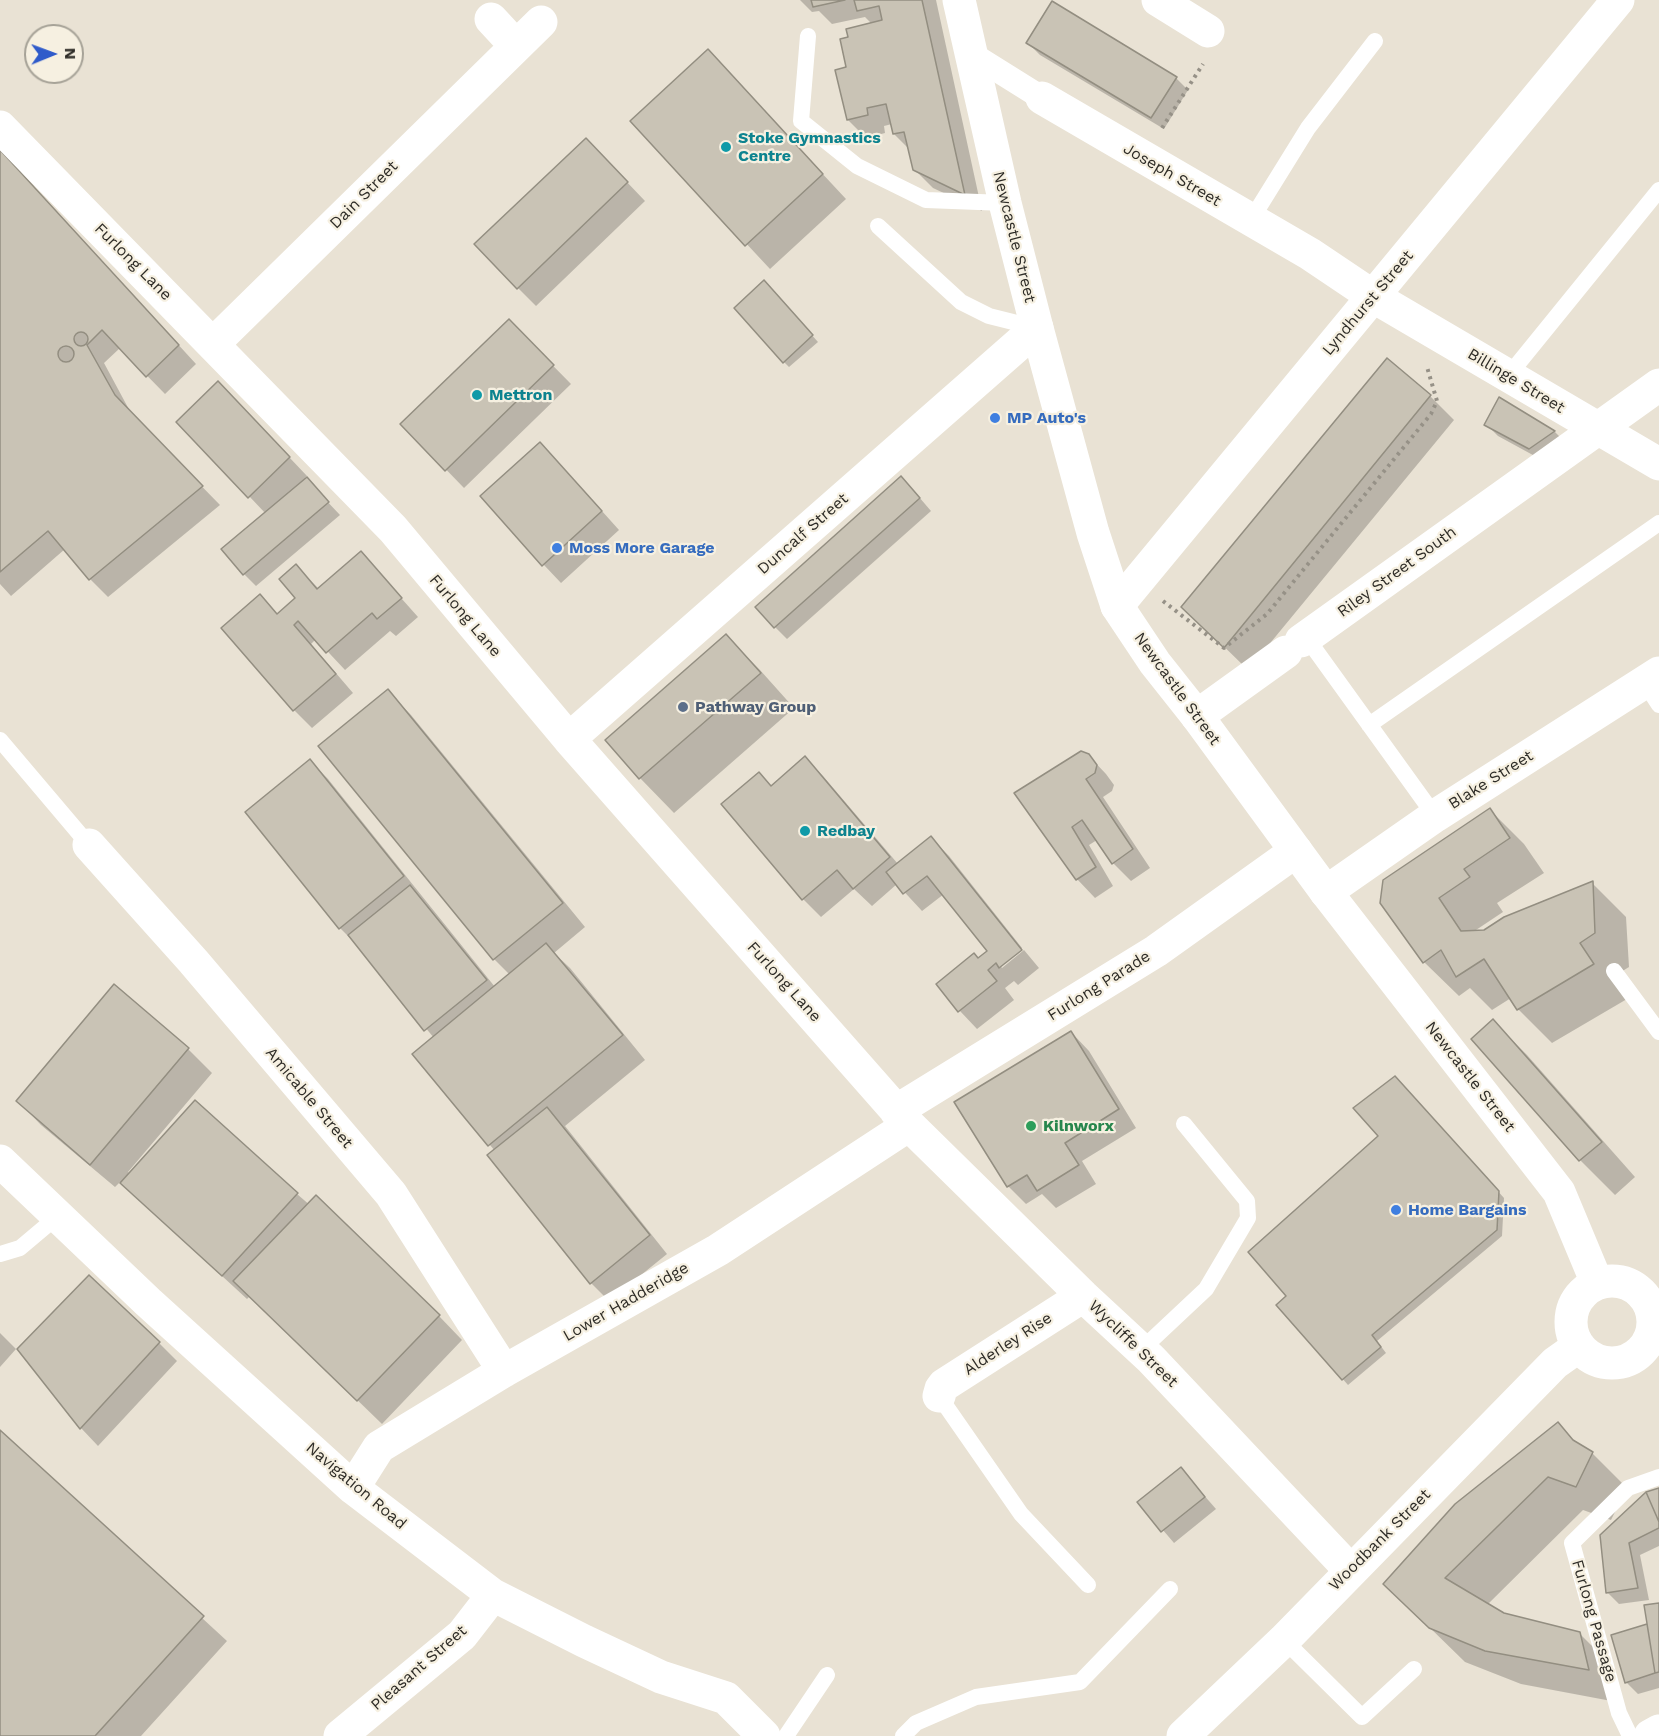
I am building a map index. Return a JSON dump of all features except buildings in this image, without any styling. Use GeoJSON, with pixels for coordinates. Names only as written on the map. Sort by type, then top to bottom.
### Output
{"type":"FeatureCollection","features":[{"type":"Feature","properties":{"kind":"street","name":"Newcastle Street"},"geometry":{"type":"LineString","coordinates":[[959,0],[1005,203],[1093,533],[1127,593],[1155,663],[1197,716],[1326,892],[1559,1192],[1597,1283]]}},
{"type":"Feature","properties":{"kind":"street"},"geometry":{"type":"LineString","coordinates":[[1158,0],[1208,31]]}},
{"type":"Feature","properties":{"kind":"street","name":"Lyndhurst Street"},"geometry":{"type":"LineString","coordinates":[[1127,593],[1618,0]]}},
{"type":"Feature","properties":{"kind":"street"},"geometry":{"type":"LineString","coordinates":[[491,19],[516,46]]}},
{"type":"Feature","properties":{"kind":"street","name":"Dain Street"},"geometry":{"type":"LineString","coordinates":[[213,344],[541,22]]}},
{"type":"Feature","properties":{"kind":"street","name":"Joseph Street"},"geometry":{"type":"LineString","coordinates":[[970,53],[1143,158],[1310,254],[1374,297]]}},
{"type":"Feature","properties":{"kind":"street","name":"Furlong Lane"},"geometry":{"type":"LineString","coordinates":[[0,127],[393,529],[569,739],[903,1118]]}},
{"type":"Feature","properties":{"kind":"street","name":"Billinge Street"},"geometry":{"type":"LineString","coordinates":[[1374,297],[1659,464]]}},
{"type":"Feature","properties":{"kind":"street","name":"Duncalf Street"},"geometry":{"type":"LineString","coordinates":[[569,739],[1037,328]]}},
{"type":"Feature","properties":{"kind":"street","name":"Riley Street South"},"geometry":{"type":"LineString","coordinates":[[1197,716],[1659,385]]}},
{"type":"Feature","properties":{"kind":"street","name":"Blake Street"},"geometry":{"type":"LineString","coordinates":[[1326,892],[1435,816],[1654,687]]}},
{"type":"Feature","properties":{"kind":"street","name":"Amicable Street"},"geometry":{"type":"LineString","coordinates":[[89,845],[193,961],[391,1194],[504,1371]]}},
{"type":"Feature","properties":{"kind":"street","name":"Furlong Parade"},"geometry":{"type":"LineString","coordinates":[[903,1118],[1156,951],[1296,851]]}},
{"type":"Feature","properties":{"kind":"street","name":"Wycliffe Street"},"geometry":{"type":"LineString","coordinates":[[903,1118],[1083,1296],[1141,1350],[1350,1570]]}},
{"type":"Feature","properties":{"kind":"street","name":"Lower Hadderidge"},"geometry":{"type":"LineString","coordinates":[[353,1488],[379,1447],[504,1371],[718,1250],[903,1118]]}},
{"type":"Feature","properties":{"kind":"street","name":"Navigation Road"},"geometry":{"type":"LineString","coordinates":[[0,1161],[148,1302],[353,1488],[493,1594],[584,1641],[661,1677],[726,1698],[764,1736]]}},
{"type":"Feature","properties":{"kind":"street"},"geometry":{"type":"LineString","coordinates":[[1612,1280],[1624,1282],[1643,1295],[1652,1312],[1652,1348],[1627,1360],[1610,1363],[1595,1359],[1579,1346],[1572,1334],[1571,1313],[1580,1296],[1597,1283],[1612,1280]]}},
{"type":"Feature","properties":{"kind":"street","name":"Alderley Rise"},"geometry":{"type":"LineString","coordinates":[[939,1396],[940,1389],[944,1385],[1083,1296]]}},
{"type":"Feature","properties":{"kind":"street","name":"Woodbank Street"},"geometry":{"type":"LineString","coordinates":[[1183,1736],[1284,1640],[1555,1363],[1579,1346]]}},
{"type":"Feature","properties":{"kind":"street","name":"Pleasant Street"},"geometry":{"type":"LineString","coordinates":[[340,1736],[462,1635],[493,1594]]}},
{"type":"Feature","properties":{"kind":"street"},"geometry":{"type":"LineString","coordinates":[[1650,1736],[1659,1731]]}},
{"type":"Feature","properties":{"kind":"lane"},"geometry":{"type":"LineString","coordinates":[[808,36],[801,121],[856,166],[926,200],[1005,203]]}},
{"type":"Feature","properties":{"kind":"lane"},"geometry":{"type":"LineString","coordinates":[[1251,220],[1308,128],[1375,41]]}},
{"type":"Feature","properties":{"kind":"lane"},"geometry":{"type":"LineString","coordinates":[[1509,376],[1659,190]]}},
{"type":"Feature","properties":{"kind":"lane"},"geometry":{"type":"LineString","coordinates":[[878,226],[961,302],[990,316],[1037,328]]}},
{"type":"Feature","properties":{"kind":"lane"},"geometry":{"type":"LineString","coordinates":[[1369,725],[1659,523]]}},
{"type":"Feature","properties":{"kind":"lane"},"geometry":{"type":"LineString","coordinates":[[1298,644],[1369,725],[1435,816]]}},
{"type":"Feature","properties":{"kind":"lane"},"geometry":{"type":"LineString","coordinates":[[0,740],[89,845]]}},
{"type":"Feature","properties":{"kind":"lane"},"geometry":{"type":"LineString","coordinates":[[1614,971],[1659,1032]]}},
{"type":"Feature","properties":{"kind":"lane"},"geometry":{"type":"LineString","coordinates":[[1141,1350],[1206,1289],[1248,1218],[1247,1201],[1184,1124]]}},
{"type":"Feature","properties":{"kind":"lane"},"geometry":{"type":"LineString","coordinates":[[0,1254],[20,1248],[58,1216]]}},
{"type":"Feature","properties":{"kind":"lane"},"geometry":{"type":"LineString","coordinates":[[939,1396],[1021,1514],[1088,1585]]}},
{"type":"Feature","properties":{"kind":"lane","name":"Furlong Passage"},"geometry":{"type":"LineString","coordinates":[[1630,1736],[1619,1713],[1572,1543],[1628,1488],[1659,1477]]}},
{"type":"Feature","properties":{"kind":"lane"},"geometry":{"type":"LineString","coordinates":[[903,1736],[916,1723],[976,1697],[1080,1682],[1170,1589]]}},
{"type":"Feature","properties":{"kind":"lane"},"geometry":{"type":"LineString","coordinates":[[1284,1640],[1362,1717],[1414,1669]]}},
{"type":"Feature","properties":{"kind":"lane"},"geometry":{"type":"LineString","coordinates":[[786,1736],[827,1675]]}},
{"type":"Feature","properties":{"kind":"path"},"geometry":{"type":"LineString","coordinates":[[1143,158],[1209,53],[1199,46],[1208,31]]}},
{"type":"Feature","properties":{"kind":"path"},"geometry":{"type":"LineString","coordinates":[[1127,593],[1224,648],[1267,614],[1431,414],[1437,401],[1426,360]]}},
{"type":"Feature","properties":{"kind":"place","name":"Stoke Gymnastics Centre"},"geometry":{"type":"Point","coordinates":[726,147]}},
{"type":"Feature","properties":{"kind":"place","name":"Mettron"},"geometry":{"type":"Point","coordinates":[477,395]}},
{"type":"Feature","properties":{"kind":"place","name":"MP Auto's"},"geometry":{"type":"Point","coordinates":[995,418]}},
{"type":"Feature","properties":{"kind":"place","name":"Moss More Garage"},"geometry":{"type":"Point","coordinates":[557,548]}},
{"type":"Feature","properties":{"kind":"place","name":"Pathway Group"},"geometry":{"type":"Point","coordinates":[683,707]}},
{"type":"Feature","properties":{"kind":"place","name":"Redbay"},"geometry":{"type":"Point","coordinates":[805,831]}},
{"type":"Feature","properties":{"kind":"place","name":"Kilnworx"},"geometry":{"type":"Point","coordinates":[1031,1126]}},
{"type":"Feature","properties":{"kind":"place","name":"Home Bargains"},"geometry":{"type":"Point","coordinates":[1396,1210]}}]}
